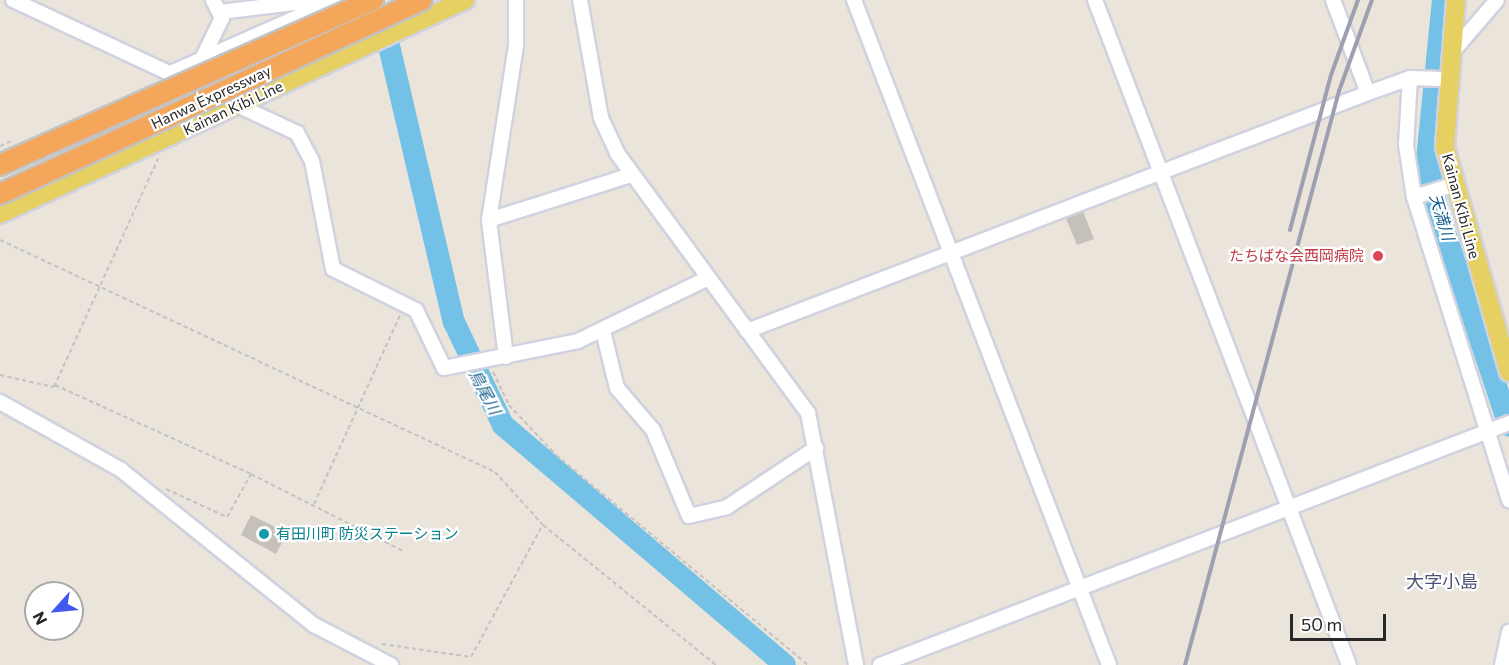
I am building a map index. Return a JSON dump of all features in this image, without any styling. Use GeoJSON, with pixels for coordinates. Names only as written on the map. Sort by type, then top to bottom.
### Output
{"type":"FeatureCollection","features":[{"type":"Feature","properties":{"kind":"highway","name":"Hanwa Expressway"},"geometry":{"type":"LineString","coordinates":[[0,165],[373,0]]}},
{"type":"Feature","properties":{"kind":"highway","name":"Hanwa Expressway"},"geometry":{"type":"LineString","coordinates":[[0,194],[422,0]]}},
{"type":"Feature","properties":{"kind":"main road","name":"Kainan Kibi Line"},"geometry":{"type":"LineString","coordinates":[[0,214],[465,0]]}},
{"type":"Feature","properties":{"kind":"main road","name":"Kainan Kibi Line"},"geometry":{"type":"LineString","coordinates":[[1456,0],[1448,79],[1445,147],[1453,185],[1509,372]]}},
{"type":"Feature","properties":{"kind":"street"},"geometry":{"type":"LineString","coordinates":[[13,0],[297,133],[306,145],[333,269],[405,304],[422,316],[439,360],[448,368],[506,357],[603,331],[706,279]]}},
{"type":"Feature","properties":{"kind":"street"},"geometry":{"type":"LineString","coordinates":[[202,60],[222,18],[217,6],[318,0]]}},
{"type":"Feature","properties":{"kind":"street"},"geometry":{"type":"LineString","coordinates":[[171,73],[335,0]]}},
{"type":"Feature","properties":{"kind":"street"},"geometry":{"type":"LineString","coordinates":[[506,357],[489,220],[516,45],[516,0]]}},
{"type":"Feature","properties":{"kind":"street"},"geometry":{"type":"LineString","coordinates":[[580,0],[601,118],[631,174],[706,279],[808,413],[856,665]]}},
{"type":"Feature","properties":{"kind":"street"},"geometry":{"type":"LineString","coordinates":[[854,0],[954,252],[1109,665]]}},
{"type":"Feature","properties":{"kind":"street"},"geometry":{"type":"LineString","coordinates":[[1095,0],[1349,665]]}},
{"type":"Feature","properties":{"kind":"street"},"geometry":{"type":"LineString","coordinates":[[1333,0],[1368,93]]}},
{"type":"Feature","properties":{"kind":"street"},"geometry":{"type":"LineString","coordinates":[[1450,55],[1497,0]]}},
{"type":"Feature","properties":{"kind":"street"},"geometry":{"type":"LineString","coordinates":[[747,331],[1368,93],[1410,78],[1448,79]]}},
{"type":"Feature","properties":{"kind":"street"},"geometry":{"type":"LineString","coordinates":[[1410,78],[1406,146],[1414,198],[1509,500]]}},
{"type":"Feature","properties":{"kind":"street"},"geometry":{"type":"LineString","coordinates":[[489,220],[631,174]]}},
{"type":"Feature","properties":{"kind":"street"},"geometry":{"type":"LineString","coordinates":[[1414,198],[1453,185]]}},
{"type":"Feature","properties":{"kind":"street"},"geometry":{"type":"LineString","coordinates":[[603,331],[617,388],[653,430],[689,516],[735,502],[816,448]]}},
{"type":"Feature","properties":{"kind":"street"},"geometry":{"type":"LineString","coordinates":[[0,402],[121,470],[314,625],[391,665]]}},
{"type":"Feature","properties":{"kind":"street"},"geometry":{"type":"LineString","coordinates":[[880,665],[1080,586],[1289,509],[1509,423]]}},
{"type":"Feature","properties":{"kind":"street"},"geometry":{"type":"LineString","coordinates":[[1502,665],[1509,632]]}},
{"type":"Feature","properties":{"kind":"path"},"geometry":{"type":"LineString","coordinates":[[0,375],[48,388],[55,385],[159,155]]}},
{"type":"Feature","properties":{"kind":"path"},"geometry":{"type":"LineString","coordinates":[[0,240],[100,289],[495,472],[543,525],[716,665]]}},
{"type":"Feature","properties":{"kind":"path"},"geometry":{"type":"LineString","coordinates":[[314,505],[405,304]]}},
{"type":"Feature","properties":{"kind":"path"},"geometry":{"type":"LineString","coordinates":[[488,361],[509,405],[556,455],[808,665]]}},
{"type":"Feature","properties":{"kind":"path"},"geometry":{"type":"LineString","coordinates":[[55,385],[251,474],[404,551]]}},
{"type":"Feature","properties":{"kind":"path"},"geometry":{"type":"LineString","coordinates":[[160,487],[227,517],[251,474]]}},
{"type":"Feature","properties":{"kind":"path"},"geometry":{"type":"LineString","coordinates":[[380,644],[471,657],[543,525]]}},
{"type":"Feature","properties":{"kind":"building"},"geometry":{"type":"Polygon","coordinates":[[[1082,209],[1094,239],[1077,245],[1065,216],[1082,209]]]}},
{"type":"Feature","properties":{"kind":"building","name":"有田川町 防災ステーション"},"geometry":{"type":"Polygon","coordinates":[[[251,515],[287,533],[276,554],[241,535],[251,515]]]}},
{"type":"Feature","properties":{"kind":"waterway","name":"天満川"},"geometry":{"type":"LineString","coordinates":[[1443,0],[1427,159],[1438,212],[1509,426]]}},
{"type":"Feature","properties":{"kind":"waterway","name":"鳥尾川"},"geometry":{"type":"LineString","coordinates":[[382,16],[454,322],[503,425],[785,665]]}},
{"type":"Feature","properties":{"kind":"railway"},"geometry":{"type":"LineString","coordinates":[[1290,230],[1331,75],[1358,0]]}},
{"type":"Feature","properties":{"kind":"railway"},"geometry":{"type":"LineString","coordinates":[[1185,665],[1339,91],[1372,0]]}},
{"type":"Feature","properties":{"kind":"place","name":"たちばな会西岡病院"},"geometry":{"type":"Point","coordinates":[1378,256]}},
{"type":"Feature","properties":{"kind":"place","name":"有田川町 防災ステーション"},"geometry":{"type":"Point","coordinates":[264,534]}},
{"type":"Feature","properties":{"kind":"district","name":"大字小島"},"geometry":{"type":"Point","coordinates":[1442,581]}}]}
